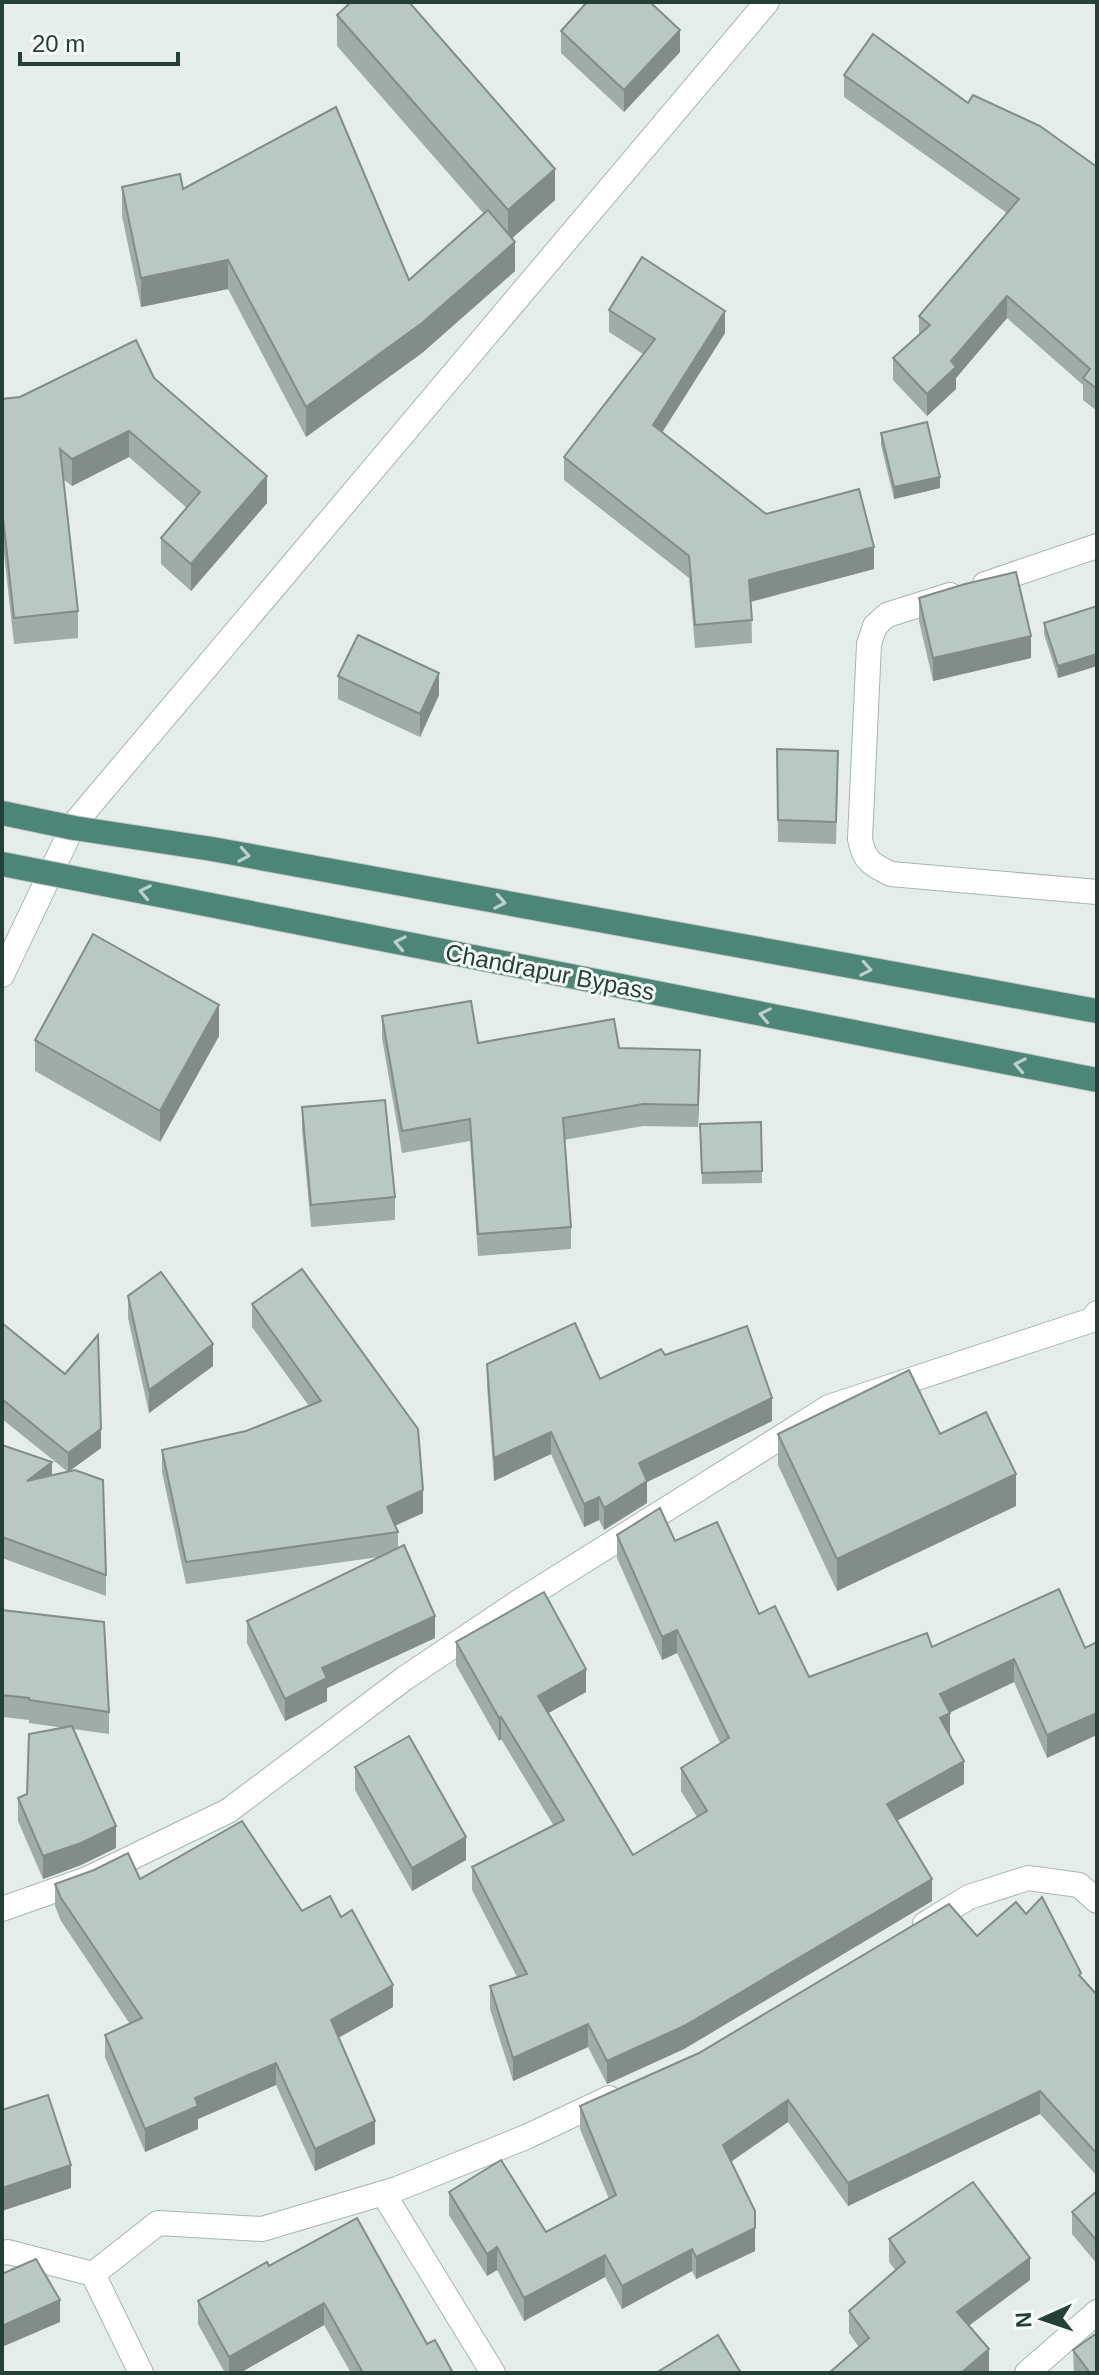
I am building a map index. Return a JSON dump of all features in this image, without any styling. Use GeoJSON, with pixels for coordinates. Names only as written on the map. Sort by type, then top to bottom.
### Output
{"type":"FeatureCollection","features":[{"type":"Feature","properties":{"kind":"highway"},"geometry":{"type":"LineString","coordinates":[[2,813],[1097,1011]]}},
{"type":"Feature","properties":{"kind":"highway","name":"Chandrapur Bypass"},"geometry":{"type":"LineString","coordinates":[[2,864],[1097,1080]]}},
{"type":"Feature","properties":{"kind":"street"},"geometry":{"type":"LineString","coordinates":[[2,975],[74,824],[767,2]]}},
{"type":"Feature","properties":{"kind":"street"},"geometry":{"type":"LineString","coordinates":[[1097,546],[887,615],[875,626],[869,644],[860,839],[863,853],[874,866],[891,874],[1097,892]]}},
{"type":"Feature","properties":{"kind":"street"},"geometry":{"type":"LineString","coordinates":[[2,1909],[87,1879],[228,1811],[405,1678],[520,1601],[829,1407],[1095,1319]]}},
{"type":"Feature","properties":{"kind":"street"},"geometry":{"type":"LineString","coordinates":[[903,1937],[969,1897],[1028,1878],[1079,1885],[1097,1901]]}},
{"type":"Feature","properties":{"kind":"street"},"geometry":{"type":"LineString","coordinates":[[93,2274],[158,2223],[262,2229],[383,2193],[526,2137],[628,2089]]}},
{"type":"Feature","properties":{"kind":"street"},"geometry":{"type":"LineString","coordinates":[[383,2193],[493,2373]]}},
{"type":"Feature","properties":{"kind":"street"},"geometry":{"type":"LineString","coordinates":[[2,2253],[93,2274],[141,2373]]}},
{"type":"Feature","properties":{"kind":"street"},"geometry":{"type":"LineString","coordinates":[[1027,2373],[1097,2312]]}},
{"type":"Feature","properties":{"kind":"building"},"geometry":{"type":"Polygon","coordinates":[[[351,2],[409,2],[555,169],[508,210],[337,15],[351,2]]]}},
{"type":"Feature","properties":{"kind":"building"},"geometry":{"type":"Polygon","coordinates":[[[587,2],[650,2],[680,30],[624,90],[561,31],[587,2]]]}},
{"type":"Feature","properties":{"kind":"building"},"geometry":{"type":"Polygon","coordinates":[[[873,34],[968,103],[973,95],[1040,126],[1097,167],[1097,389],[1083,378],[1090,369],[1007,296],[951,361],[956,367],[927,394],[893,358],[930,325],[919,316],[1019,199],[844,75],[873,34]]]}},
{"type":"Feature","properties":{"kind":"building"},"geometry":{"type":"Polygon","coordinates":[[[336,107],[409,280],[488,210],[515,242],[422,323],[306,407],[228,260],[141,278],[122,187],[180,174],[183,189],[336,107]]]}},
{"type":"Feature","properties":{"kind":"building"},"geometry":{"type":"Polygon","coordinates":[[[642,257],[725,311],[653,425],[766,514],[859,489],[874,547],[749,580],[752,620],[695,625],[689,556],[564,457],[655,339],[609,310],[642,257]]]}},
{"type":"Feature","properties":{"kind":"building"},"geometry":{"type":"Polygon","coordinates":[[[136,340],[154,378],[267,476],[191,564],[161,538],[200,492],[129,431],[72,459],[60,449],[78,611],[14,618],[2,508],[2,399],[20,397],[136,340]]]}},
{"type":"Feature","properties":{"kind":"building"},"geometry":{"type":"Polygon","coordinates":[[[927,422],[940,477],[894,487],[881,433],[927,422]]]}},
{"type":"Feature","properties":{"kind":"building"},"geometry":{"type":"Polygon","coordinates":[[[1016,572],[1031,636],[933,658],[919,598],[1016,572]]]}},
{"type":"Feature","properties":{"kind":"building"},"geometry":{"type":"Polygon","coordinates":[[[1097,606],[1097,654],[1058,666],[1044,623],[1097,606]]]}},
{"type":"Feature","properties":{"kind":"building"},"geometry":{"type":"Polygon","coordinates":[[[358,635],[439,673],[420,714],[338,676],[358,635]]]}},
{"type":"Feature","properties":{"kind":"building"},"geometry":{"type":"Polygon","coordinates":[[[777,749],[838,751],[836,822],[778,820],[777,749]]]}},
{"type":"Feature","properties":{"kind":"building"},"geometry":{"type":"Polygon","coordinates":[[[93,934],[219,1005],[160,1111],[35,1040],[93,934]]]}},
{"type":"Feature","properties":{"kind":"building"},"geometry":{"type":"Polygon","coordinates":[[[471,1001],[478,1043],[614,1019],[619,1048],[700,1050],[698,1105],[643,1104],[563,1118],[571,1227],[478,1234],[470,1119],[402,1131],[382,1016],[471,1001]]]}},
{"type":"Feature","properties":{"kind":"building"},"geometry":{"type":"Polygon","coordinates":[[[385,1100],[395,1197],[311,1205],[302,1107],[385,1100]]]}},
{"type":"Feature","properties":{"kind":"building"},"geometry":{"type":"Polygon","coordinates":[[[761,1122],[762,1171],[702,1173],[700,1124],[761,1122]]]}},
{"type":"Feature","properties":{"kind":"building"},"geometry":{"type":"Polygon","coordinates":[[[302,1269],[418,1429],[423,1490],[387,1507],[398,1532],[186,1562],[162,1450],[246,1431],[321,1401],[252,1304],[302,1269]]]}},
{"type":"Feature","properties":{"kind":"building"},"geometry":{"type":"Polygon","coordinates":[[[161,1272],[213,1344],[149,1390],[128,1296],[161,1272]]]}},
{"type":"Feature","properties":{"kind":"building"},"geometry":{"type":"Polygon","coordinates":[[[2,1323],[65,1374],[98,1335],[101,1429],[68,1453],[2,1399],[2,1323]]]}},
{"type":"Feature","properties":{"kind":"building"},"geometry":{"type":"Polygon","coordinates":[[[575,1323],[600,1379],[661,1349],[665,1355],[747,1326],[772,1398],[639,1463],[647,1481],[604,1508],[599,1497],[584,1504],[551,1432],[494,1458],[487,1364],[575,1323]]]}},
{"type":"Feature","properties":{"kind":"building"},"geometry":{"type":"Polygon","coordinates":[[[909,1370],[940,1434],[986,1412],[1016,1474],[837,1559],[778,1434],[909,1370]]]}},
{"type":"Feature","properties":{"kind":"building"},"geometry":{"type":"Polygon","coordinates":[[[2,1445],[52,1462],[27,1481],[75,1470],[103,1480],[106,1575],[2,1537],[2,1445]]]}},
{"type":"Feature","properties":{"kind":"building"},"geometry":{"type":"Polygon","coordinates":[[[660,1508],[675,1541],[717,1522],[759,1614],[775,1606],[809,1677],[927,1633],[932,1647],[1059,1589],[1085,1648],[1097,1642],[1097,1713],[1047,1735],[1014,1659],[940,1694],[950,1713],[940,1718],[964,1761],[887,1804],[932,1879],[684,2026],[607,2061],[588,2024],[513,2058],[490,1986],[527,1974],[472,1867],[564,1820],[499,1718],[456,1642],[544,1592],[586,1669],[538,1696],[633,1855],[707,1811],[681,1768],[729,1738],[677,1630],[662,1637],[617,1535],[660,1508]]]}},
{"type":"Feature","properties":{"kind":"building"},"geometry":{"type":"Polygon","coordinates":[[[404,1545],[435,1616],[322,1668],[327,1678],[285,1699],[247,1621],[404,1545]]]}},
{"type":"Feature","properties":{"kind":"building"},"geometry":{"type":"Polygon","coordinates":[[[2,1610],[104,1622],[109,1712],[2,1695],[2,1610]]]}},
{"type":"Feature","properties":{"kind":"building"},"geometry":{"type":"Polygon","coordinates":[[[72,1726],[116,1826],[81,1843],[43,1856],[18,1798],[27,1794],[29,1734],[72,1726]]]}},
{"type":"Feature","properties":{"kind":"building"},"geometry":{"type":"Polygon","coordinates":[[[409,1736],[466,1837],[412,1868],[355,1767],[409,1736]]]}},
{"type":"Feature","properties":{"kind":"building"},"geometry":{"type":"Polygon","coordinates":[[[242,1821],[302,1911],[330,1896],[341,1917],[352,1910],[393,1985],[331,2020],[375,2121],[315,2149],[276,2063],[195,2098],[198,2106],[145,2129],[105,2035],[142,2018],[61,1898],[55,1884],[128,1853],[140,1879],[242,1821]]]}},
{"type":"Feature","properties":{"kind":"building"},"geometry":{"type":"Polygon","coordinates":[[[1042,1897],[1081,1973],[1079,1975],[1097,1995],[1097,2154],[1040,2091],[848,2183],[788,2100],[723,2145],[755,2211],[755,2228],[696,2257],[692,2249],[622,2286],[605,2255],[524,2298],[497,2247],[487,2254],[449,2192],[501,2160],[546,2232],[616,2195],[580,2106],[699,2053],[949,1904],[977,1936],[1016,1902],[1026,1914],[1042,1897]]]}},
{"type":"Feature","properties":{"kind":"building"},"geometry":{"type":"Polygon","coordinates":[[[48,2095],[71,2165],[2,2188],[2,2110],[48,2095]]]}},
{"type":"Feature","properties":{"kind":"building"},"geometry":{"type":"Polygon","coordinates":[[[973,2182],[1030,2258],[957,2312],[989,2349],[961,2373],[829,2373],[869,2338],[849,2311],[905,2262],[889,2239],[973,2182]]]}},
{"type":"Feature","properties":{"kind":"building"},"geometry":{"type":"Polygon","coordinates":[[[1097,2191],[1097,2241],[1072,2212],[1097,2191]]]}},
{"type":"Feature","properties":{"kind":"building"},"geometry":{"type":"Polygon","coordinates":[[[357,2218],[427,2344],[435,2340],[453,2373],[363,2373],[324,2303],[229,2357],[198,2301],[267,2262],[269,2266],[357,2218]]]}},
{"type":"Feature","properties":{"kind":"building"},"geometry":{"type":"Polygon","coordinates":[[[36,2259],[60,2300],[2,2326],[2,2274],[36,2259]]]}},
{"type":"Feature","properties":{"kind":"building"},"geometry":{"type":"Polygon","coordinates":[[[1097,2333],[1097,2373],[1090,2373],[1073,2350],[1097,2333]]]}},
{"type":"Feature","properties":{"kind":"building"},"geometry":{"type":"Polygon","coordinates":[[[718,2335],[741,2373],[656,2373],[718,2335]]]}}]}
